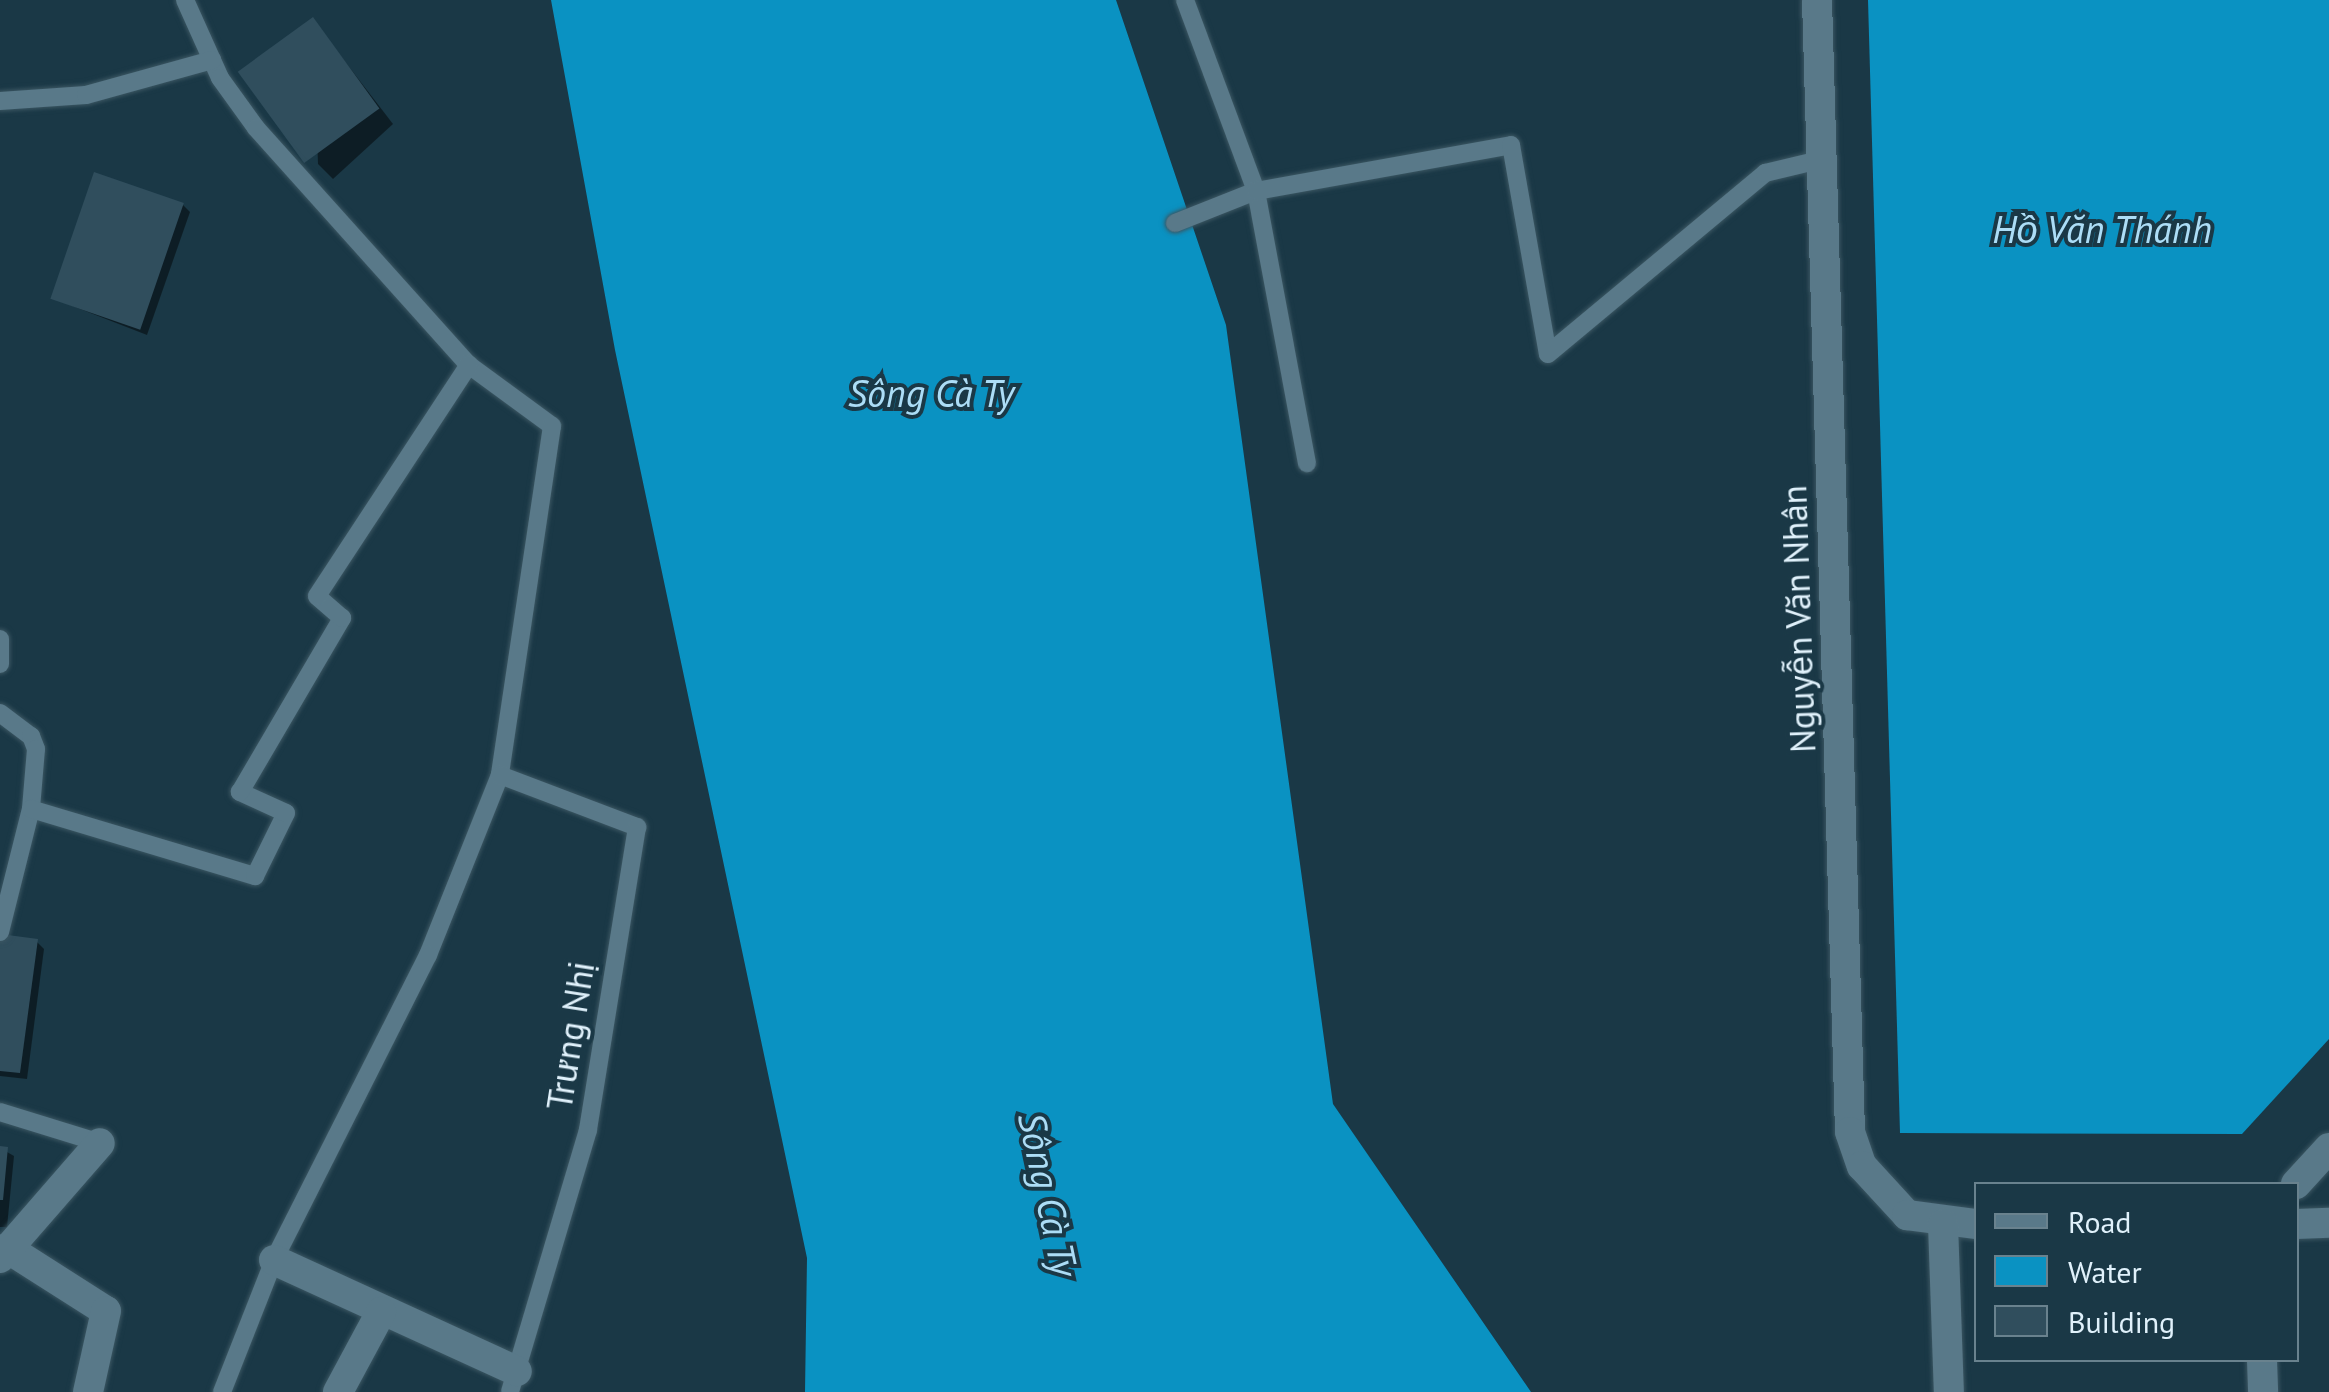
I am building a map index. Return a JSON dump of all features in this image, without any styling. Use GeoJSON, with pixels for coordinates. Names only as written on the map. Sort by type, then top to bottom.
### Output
{"type":"FeatureCollection","features":[{"type":"Feature","properties":{"kind":"street","name":"Nguyễn Văn Nhân"},"geometry":{"type":"LineString","coordinates":[[1817,0],[1850,1132],[1862,1166],[1907,1216],[1943,1224]]}},
{"type":"Feature","properties":{"kind":"street"},"geometry":{"type":"LineString","coordinates":[[88,1392],[106,1310],[4,1253],[100,1144]]}},
{"type":"Feature","properties":{"kind":"street"},"geometry":{"type":"LineString","coordinates":[[2298,1182],[2329,1148]]}},
{"type":"Feature","properties":{"kind":"street"},"geometry":{"type":"LineString","coordinates":[[1949,1392],[1943,1224],[1974,1224]]}},
{"type":"Feature","properties":{"kind":"street"},"geometry":{"type":"LineString","coordinates":[[2299,1224],[2329,1224]]}},
{"type":"Feature","properties":{"kind":"street"},"geometry":{"type":"LineString","coordinates":[[274,1260],[513,1381]]}},
{"type":"Feature","properties":{"kind":"street"},"geometry":{"type":"LineString","coordinates":[[338,1392],[381,1312]]}},
{"type":"Feature","properties":{"kind":"street"},"geometry":{"type":"LineString","coordinates":[[2262,1362],[2263,1392]]}},
{"type":"Feature","properties":{"kind":"lane"},"geometry":{"type":"LineString","coordinates":[[184,0],[212,60],[256,128],[468,365],[552,426],[500,775],[428,955],[274,1260],[222,1392]]}},
{"type":"Feature","properties":{"kind":"lane"},"geometry":{"type":"LineString","coordinates":[[1185,0],[1256,191],[1308,463]]}},
{"type":"Feature","properties":{"kind":"lane"},"geometry":{"type":"LineString","coordinates":[[0,101],[86,95],[212,60]]}},
{"type":"Feature","properties":{"kind":"lane"},"geometry":{"type":"LineString","coordinates":[[1175,223],[1256,191],[1511,144],[1548,354],[1765,173],[1819,160]]}},
{"type":"Feature","properties":{"kind":"lane"},"geometry":{"type":"LineString","coordinates":[[31,810],[255,876],[286,813],[240,792],[342,618],[317,596],[468,365]]}},
{"type":"Feature","properties":{"kind":"lane"},"geometry":{"type":"LineString","coordinates":[[0,638],[0,664]]}},
{"type":"Feature","properties":{"kind":"lane"},"geometry":{"type":"LineString","coordinates":[[0,713],[31,736],[36,749],[31,810],[0,932]]}},
{"type":"Feature","properties":{"kind":"lane","name":"Trưng Nhị"},"geometry":{"type":"LineString","coordinates":[[500,775],[637,827],[588,1130],[513,1381]]}},
{"type":"Feature","properties":{"kind":"lane"},"geometry":{"type":"LineString","coordinates":[[0,1112],[100,1144]]}},
{"type":"Feature","properties":{"kind":"water","name":"Sông Cà Ty"},"geometry":{"type":"Polygon","coordinates":[[[551,0],[1116,0],[1226,325],[1333,1104],[1531,1392],[805,1392],[807,1258],[615,350],[551,0]]]}},
{"type":"Feature","properties":{"kind":"water","name":"Hồ Văn Thánh"},"geometry":{"type":"Polygon","coordinates":[[[1868,0],[2329,0],[2329,1039],[2242,1134],[1900,1133],[1868,0]]]}},
{"type":"Feature","properties":{"kind":"building"},"geometry":{"type":"Polygon","coordinates":[[[313,17],[379,108],[304,163],[238,72],[313,17]]]}},
{"type":"Feature","properties":{"kind":"building"},"geometry":{"type":"Polygon","coordinates":[[[94,172],[184,203],[140,330],[50,299],[94,172]]]}},
{"type":"Feature","properties":{"kind":"building"},"geometry":{"type":"Polygon","coordinates":[[[0,934],[38,939],[20,1073],[0,1071],[0,934]]]}},
{"type":"Feature","properties":{"kind":"building"},"geometry":{"type":"Polygon","coordinates":[[[0,1146],[8,1147],[3,1200],[0,1200],[0,1146]]]}}]}
